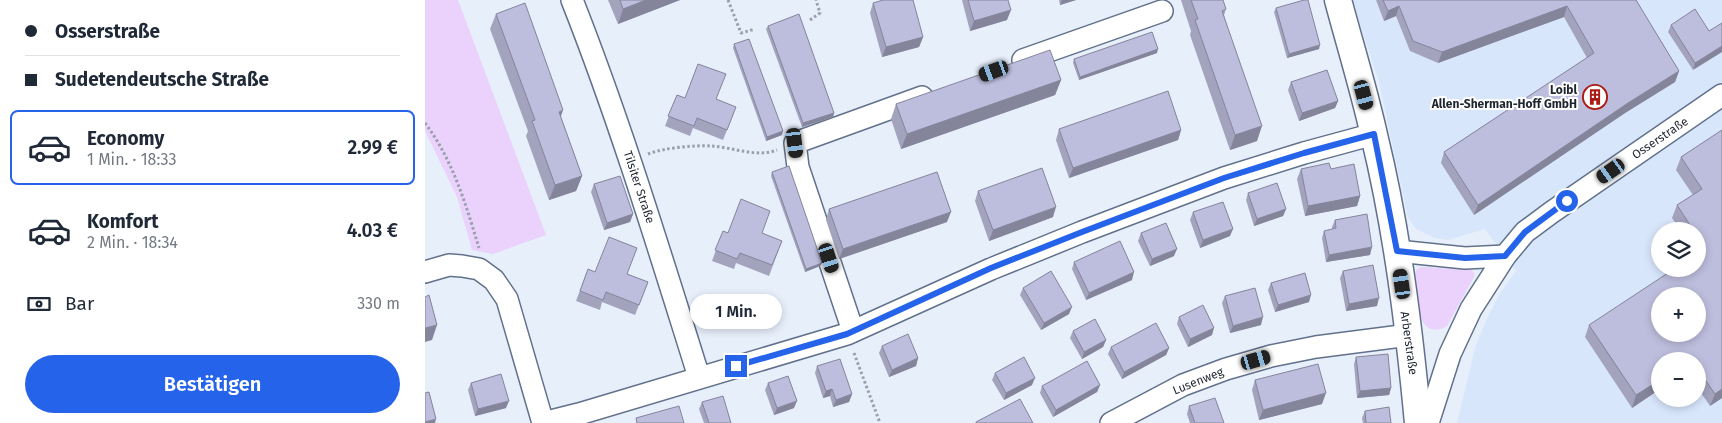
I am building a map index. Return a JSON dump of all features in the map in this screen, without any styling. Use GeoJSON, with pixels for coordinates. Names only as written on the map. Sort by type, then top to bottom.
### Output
{"type":"FeatureCollection","features":[{"type":"Feature","properties":{"kind":"street","name":"Tilsiter Straße"},"geometry":{"type":"LineString","coordinates":[[572,0],[603,79],[631,160],[699,377]]}},
{"type":"Feature","properties":{"kind":"street","name":"Arberstraße"},"geometry":{"type":"LineString","coordinates":[[1337,0],[1374,134],[1397,251],[1419,423]]}},
{"type":"Feature","properties":{"kind":"street"},"geometry":{"type":"LineString","coordinates":[[1004,67],[1162,11]]}},
{"type":"Feature","properties":{"kind":"street"},"geometry":{"type":"LineString","coordinates":[[850,333],[798,167],[795,143],[938,91]]}},
{"type":"Feature","properties":{"kind":"street","name":"Osserstraße"},"geometry":{"type":"LineString","coordinates":[[1428,423],[1450,354],[1471,309],[1505,256],[1525,232],[1722,95]]}},
{"type":"Feature","properties":{"kind":"street"},"geometry":{"type":"LineString","coordinates":[[425,272],[449,265],[479,269],[494,280],[507,299],[543,423],[850,333],[991,268],[1091,228],[1224,178],[1374,134]]}},
{"type":"Feature","properties":{"kind":"street"},"geometry":{"type":"LineString","coordinates":[[1397,251],[1465,258],[1505,256]]}},
{"type":"Feature","properties":{"kind":"street","name":"Lusenweg"},"geometry":{"type":"LineString","coordinates":[[1111,423],[1183,385],[1226,369],[1271,356],[1316,347],[1409,335]]}},
{"type":"Feature","properties":{"kind":"path"},"geometry":{"type":"LineString","coordinates":[[728,0],[741,33],[755,29]]}},
{"type":"Feature","properties":{"kind":"path"},"geometry":{"type":"LineString","coordinates":[[810,20],[820,13],[816,0]]}},
{"type":"Feature","properties":{"kind":"path"},"geometry":{"type":"LineString","coordinates":[[425,123],[442,148],[464,199],[479,248],[479,269]]}},
{"type":"Feature","properties":{"kind":"path"},"geometry":{"type":"LineString","coordinates":[[631,160],[658,150],[709,146],[761,153],[771,152],[795,143]]}},
{"type":"Feature","properties":{"kind":"path"},"geometry":{"type":"LineString","coordinates":[[850,333],[880,423]]}},
{"type":"Feature","properties":{"kind":"shaded area"},"geometry":{"type":"Polygon","coordinates":[[[425,0],[458,0],[546,235],[493,254],[472,250],[457,197],[425,131],[425,0]]]}},
{"type":"Feature","properties":{"kind":"shaded area"},"geometry":{"type":"Polygon","coordinates":[[[1352,0],[1722,0],[1722,423],[1457,423],[1475,348],[1500,293],[1516,271],[1485,229],[1448,240],[1435,238],[1416,229],[1408,218],[1379,82],[1352,0]]]}},
{"type":"Feature","properties":{"kind":"shaded area"},"geometry":{"type":"Polygon","coordinates":[[[1422,267],[1472,270],[1475,275],[1447,326],[1437,330],[1429,328],[1423,322],[1417,304],[1414,274],[1417,269],[1422,267]]]}},
{"type":"Feature","properties":{"kind":"building"},"geometry":{"type":"Polygon","coordinates":[[[620,0],[646,0],[623,9],[620,0]]]}},
{"type":"Feature","properties":{"kind":"building"},"geometry":{"type":"Polygon","coordinates":[[[883,0],[913,0],[923,37],[886,47],[873,3],[883,0]]]}},
{"type":"Feature","properties":{"kind":"building"},"geometry":{"type":"Polygon","coordinates":[[[968,0],[1008,0],[1011,10],[974,21],[968,0]]]}},
{"type":"Feature","properties":{"kind":"building"},"geometry":{"type":"Polygon","coordinates":[[[1191,0],[1223,0],[1226,9],[1222,11],[1262,126],[1235,135],[1195,20],[1198,19],[1191,0]]]}},
{"type":"Feature","properties":{"kind":"building"},"geometry":{"type":"Polygon","coordinates":[[[1308,0],[1320,45],[1289,54],[1276,8],[1308,0]]]}},
{"type":"Feature","properties":{"kind":"building","name":"Loibl Allen-Sherman-Hoff GmbH"},"geometry":{"type":"Polygon","coordinates":[[[1383,0],[1636,0],[1679,71],[1628,103],[1478,205],[1444,152],[1594,53],[1567,6],[1442,52],[1413,41],[1399,6],[1388,11],[1383,0]]]}},
{"type":"Feature","properties":{"kind":"building"},"geometry":{"type":"Polygon","coordinates":[[[525,3],[563,110],[559,112],[582,176],[555,185],[532,121],[535,120],[496,14],[525,3]]]}},
{"type":"Feature","properties":{"kind":"building"},"geometry":{"type":"Polygon","coordinates":[[[1695,9],[1709,31],[1722,23],[1722,46],[1695,63],[1671,25],[1695,9]]]}},
{"type":"Feature","properties":{"kind":"building"},"geometry":{"type":"Polygon","coordinates":[[[799,14],[834,113],[803,123],[768,26],[799,14]]]}},
{"type":"Feature","properties":{"kind":"building"},"geometry":{"type":"Polygon","coordinates":[[[1152,32],[1158,49],[1080,77],[1074,59],[1152,32]]]}},
{"type":"Feature","properties":{"kind":"building"},"geometry":{"type":"Polygon","coordinates":[[[749,39],[783,131],[767,137],[734,44],[749,39]]]}},
{"type":"Feature","properties":{"kind":"building"},"geometry":{"type":"Polygon","coordinates":[[[1050,50],[1061,80],[907,134],[896,104],[1050,50]]]}},
{"type":"Feature","properties":{"kind":"building"},"geometry":{"type":"Polygon","coordinates":[[[698,64],[726,74],[716,99],[736,107],[727,130],[697,118],[694,126],[668,116],[677,95],[685,98],[698,64]]]}},
{"type":"Feature","properties":{"kind":"building"},"geometry":{"type":"Polygon","coordinates":[[[1327,70],[1338,101],[1302,113],[1291,82],[1327,70]]]}},
{"type":"Feature","properties":{"kind":"building"},"geometry":{"type":"Polygon","coordinates":[[[1168,91],[1181,130],[1073,168],[1059,129],[1168,91]]]}},
{"type":"Feature","properties":{"kind":"building"},"geometry":{"type":"Polygon","coordinates":[[[1722,130],[1722,389],[1715,394],[1706,381],[1706,352],[1651,352],[1651,386],[1636,395],[1589,325],[1662,277],[1706,277],[1706,222],[1688,222],[1677,205],[1702,189],[1681,157],[1722,130]]]}},
{"type":"Feature","properties":{"kind":"building"},"geometry":{"type":"Polygon","coordinates":[[[1329,163],[1331,169],[1354,164],[1360,196],[1308,206],[1301,169],[1329,163]]]}},
{"type":"Feature","properties":{"kind":"building"},"geometry":{"type":"Polygon","coordinates":[[[789,166],[822,263],[806,269],[772,172],[789,166]]]}},
{"type":"Feature","properties":{"kind":"building"},"geometry":{"type":"Polygon","coordinates":[[[1042,168],[1056,207],[993,230],[978,191],[1042,168]]]}},
{"type":"Feature","properties":{"kind":"building"},"geometry":{"type":"Polygon","coordinates":[[[937,172],[951,212],[843,249],[829,209],[937,172]]]}},
{"type":"Feature","properties":{"kind":"building"},"geometry":{"type":"Polygon","coordinates":[[[620,176],[633,214],[607,223],[594,184],[620,176]]]}},
{"type":"Feature","properties":{"kind":"building"},"geometry":{"type":"Polygon","coordinates":[[[1277,183],[1286,209],[1257,219],[1248,193],[1277,183]]]}},
{"type":"Feature","properties":{"kind":"building"},"geometry":{"type":"Polygon","coordinates":[[[741,199],[770,211],[762,233],[782,241],[772,265],[740,253],[737,259],[715,250],[723,231],[728,233],[741,199]]]}},
{"type":"Feature","properties":{"kind":"building"},"geometry":{"type":"Polygon","coordinates":[[[1223,202],[1233,229],[1203,240],[1193,212],[1223,202]]]}},
{"type":"Feature","properties":{"kind":"building"},"geometry":{"type":"Polygon","coordinates":[[[1367,214],[1372,247],[1329,255],[1324,231],[1336,228],[1335,220],[1367,214]]]}},
{"type":"Feature","properties":{"kind":"building"},"geometry":{"type":"Polygon","coordinates":[[[1166,223],[1177,249],[1152,259],[1141,233],[1166,223]]]}},
{"type":"Feature","properties":{"kind":"building"},"geometry":{"type":"Polygon","coordinates":[[[609,237],[637,248],[627,274],[648,282],[639,305],[606,292],[603,300],[580,291],[588,269],[595,272],[609,237]]]}},
{"type":"Feature","properties":{"kind":"building"},"geometry":{"type":"Polygon","coordinates":[[[1120,241],[1134,272],[1089,293],[1074,262],[1120,241]]]}},
{"type":"Feature","properties":{"kind":"building"},"geometry":{"type":"Polygon","coordinates":[[[1373,265],[1379,298],[1349,304],[1343,271],[1373,265]]]}},
{"type":"Feature","properties":{"kind":"building"},"geometry":{"type":"Polygon","coordinates":[[[1051,271],[1072,307],[1044,323],[1023,288],[1051,271]]]}},
{"type":"Feature","properties":{"kind":"building"},"geometry":{"type":"Polygon","coordinates":[[[1305,273],[1311,295],[1278,305],[1271,283],[1305,273]]]}},
{"type":"Feature","properties":{"kind":"building"},"geometry":{"type":"Polygon","coordinates":[[[1255,288],[1263,317],[1233,326],[1225,296],[1255,288]]]}},
{"type":"Feature","properties":{"kind":"building"},"geometry":{"type":"Polygon","coordinates":[[[429,295],[437,325],[425,328],[425,297],[429,295]]]}},
{"type":"Feature","properties":{"kind":"building"},"geometry":{"type":"Polygon","coordinates":[[[1203,305],[1214,328],[1190,339],[1179,317],[1203,305]]]}},
{"type":"Feature","properties":{"kind":"building"},"geometry":{"type":"Polygon","coordinates":[[[1095,319],[1106,340],[1084,352],[1073,331],[1095,319]]]}},
{"type":"Feature","properties":{"kind":"building"},"geometry":{"type":"Polygon","coordinates":[[[1156,323],[1169,348],[1124,372],[1111,347],[1156,323]]]}},
{"type":"Feature","properties":{"kind":"building"},"geometry":{"type":"Polygon","coordinates":[[[908,334],[918,358],[892,370],[882,346],[908,334]]]}},
{"type":"Feature","properties":{"kind":"building"},"geometry":{"type":"Polygon","coordinates":[[[1388,354],[1391,388],[1360,391],[1356,357],[1388,354]]]}},
{"type":"Feature","properties":{"kind":"building"},"geometry":{"type":"Polygon","coordinates":[[[1024,357],[1035,378],[1006,393],[995,373],[1024,357]]]}},
{"type":"Feature","properties":{"kind":"building"},"geometry":{"type":"Polygon","coordinates":[[[840,359],[852,394],[836,400],[832,389],[826,391],[817,366],[840,359]]]}},
{"type":"Feature","properties":{"kind":"building"},"geometry":{"type":"Polygon","coordinates":[[[1087,361],[1100,385],[1056,410],[1042,386],[1087,361]]]}},
{"type":"Feature","properties":{"kind":"building"},"geometry":{"type":"Polygon","coordinates":[[[1318,364],[1326,393],[1263,410],[1255,380],[1318,364]]]}},
{"type":"Feature","properties":{"kind":"building"},"geometry":{"type":"Polygon","coordinates":[[[501,374],[509,401],[478,409],[471,383],[501,374]]]}},
{"type":"Feature","properties":{"kind":"building"},"geometry":{"type":"Polygon","coordinates":[[[788,376],[797,401],[777,408],[768,383],[788,376]]]}},
{"type":"Feature","properties":{"kind":"building"},"geometry":{"type":"Polygon","coordinates":[[[429,392],[436,419],[425,422],[425,393],[429,392]]]}},
{"type":"Feature","properties":{"kind":"building"},"geometry":{"type":"Polygon","coordinates":[[[723,396],[731,423],[709,423],[702,402],[723,396]]]}},
{"type":"Feature","properties":{"kind":"building"},"geometry":{"type":"Polygon","coordinates":[[[1215,398],[1224,423],[1195,423],[1189,406],[1215,398]]]}},
{"type":"Feature","properties":{"kind":"building"},"geometry":{"type":"Polygon","coordinates":[[[1020,399],[1033,423],[976,423],[976,422],[1020,399]]]}},
{"type":"Feature","properties":{"kind":"building"},"geometry":{"type":"Polygon","coordinates":[[[679,406],[684,423],[637,423],[636,418],[679,406]]]}},
{"type":"Feature","properties":{"kind":"building"},"geometry":{"type":"Polygon","coordinates":[[[1389,407],[1391,423],[1366,423],[1365,411],[1389,407]]]}},
{"type":"Feature","properties":{"kind":"place","name":"Loibl Allen-Sherman-Hoff GmbH"},"geometry":{"type":"Point","coordinates":[1595,97]}},
{"type":"Feature","properties":{"kind":"route"},"geometry":{"type":"LineString","coordinates":[[736,366],[847,334],[991,268],[1224,178],[1374,134],[1397,251],[1465,258],[1505,256],[1525,232],[1567,201]]}}]}
